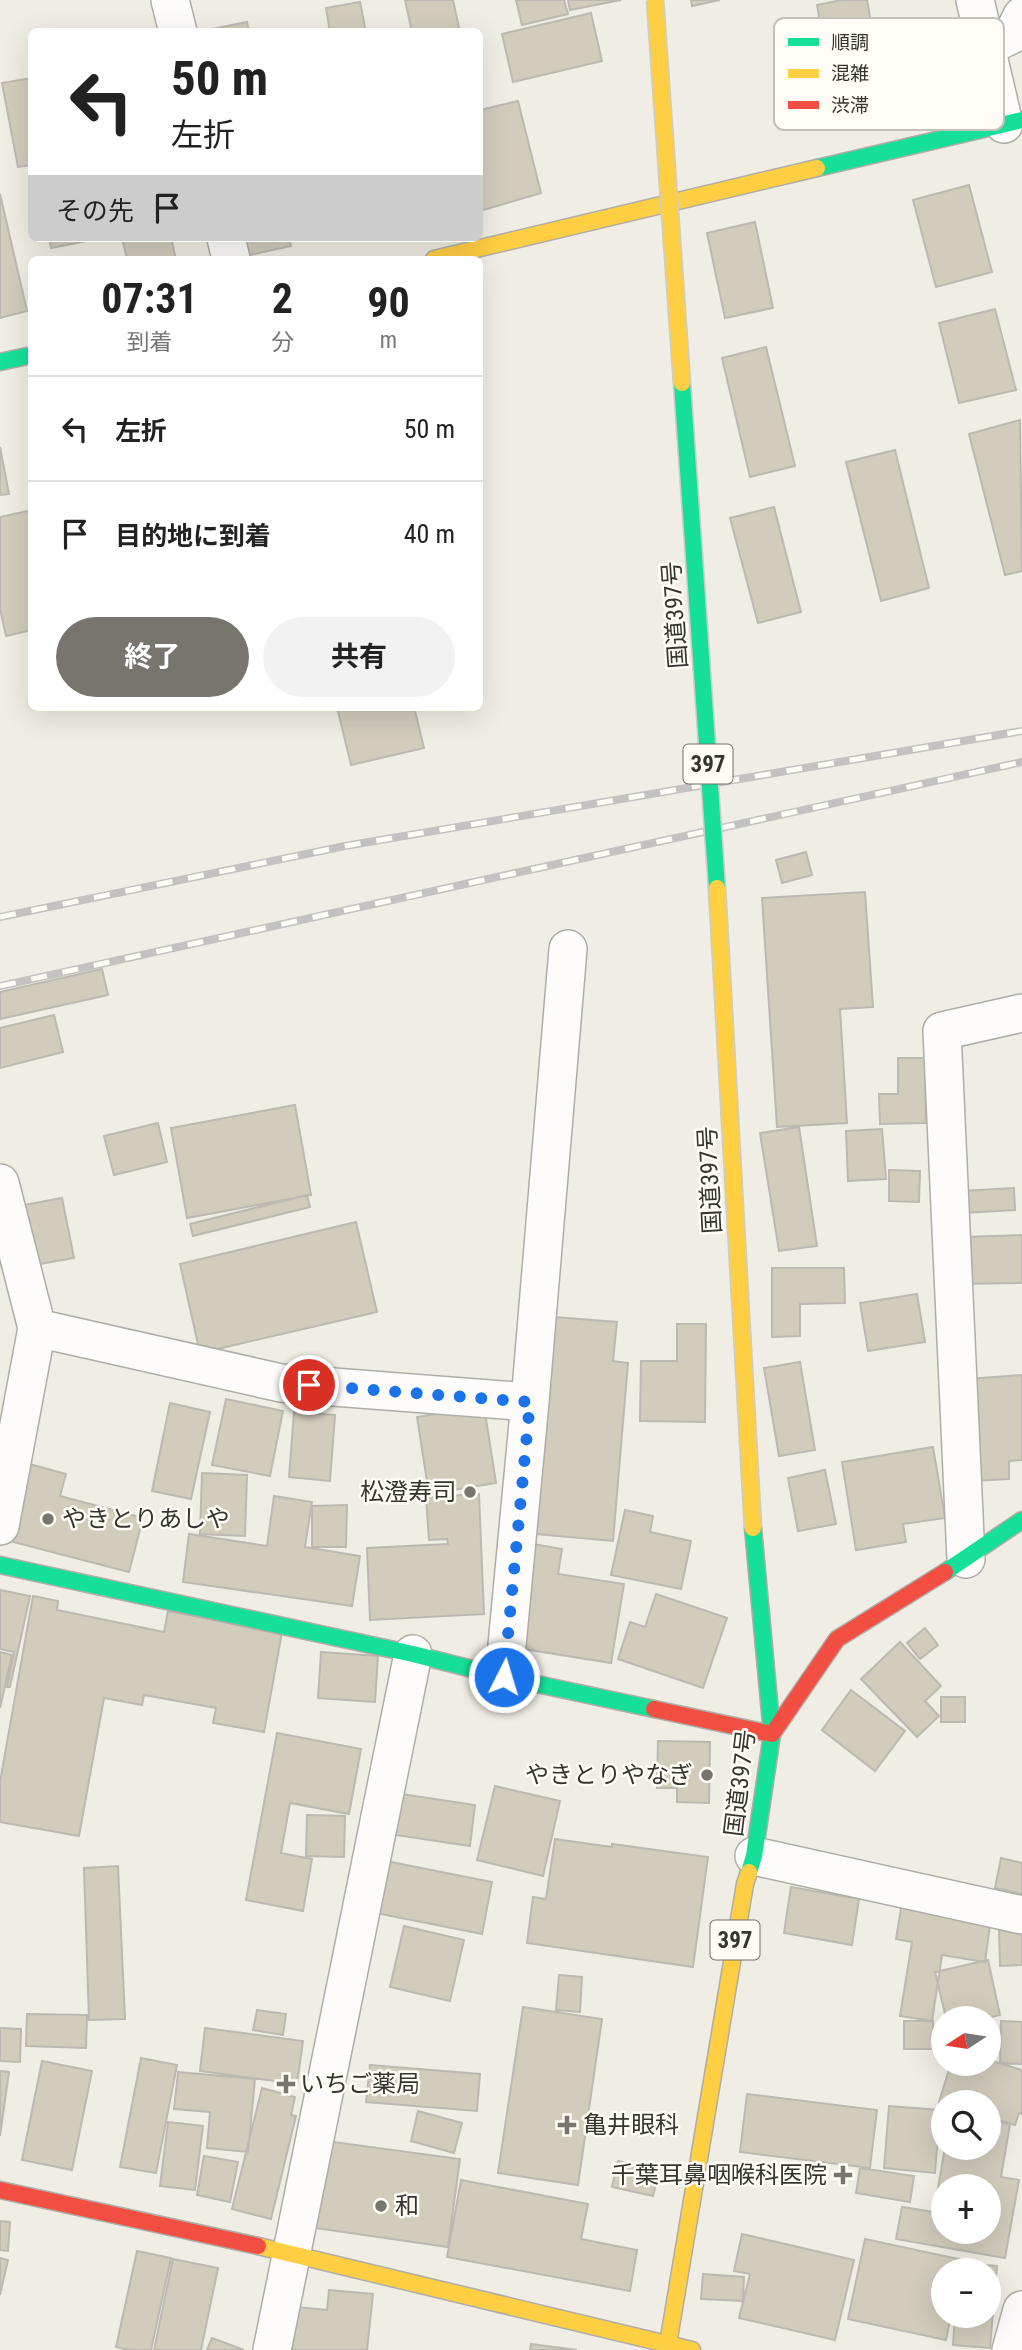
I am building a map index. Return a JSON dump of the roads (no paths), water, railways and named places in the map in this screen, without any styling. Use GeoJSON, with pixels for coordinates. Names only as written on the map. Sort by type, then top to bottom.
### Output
{"type":"FeatureCollection","features":[{"type":"Feature","properties":{"kind":"main road","name":"国道397号"},"geometry":{"type":"LineString","coordinates":[[655,0],[715,866],[753,1528],[772,1734],[754,1856],[745,1884],[667,2347]]}},
{"type":"Feature","properties":{"kind":"main road"},"geometry":{"type":"LineString","coordinates":[[447,256],[979,130]]}},
{"type":"Feature","properties":{"kind":"main road"},"geometry":{"type":"LineString","coordinates":[[0,362],[28,356]]}},
{"type":"Feature","properties":{"kind":"main road"},"geometry":{"type":"LineString","coordinates":[[0,1565],[772,1734],[837,1639],[966,1559],[1022,1520]]}},
{"type":"Feature","properties":{"kind":"main road"},"geometry":{"type":"LineString","coordinates":[[0,2190],[292,2253],[667,2347],[692,2350]]}},
{"type":"Feature","properties":{"kind":"street"},"geometry":{"type":"LineString","coordinates":[[170,0],[176,28]]}},
{"type":"Feature","properties":{"kind":"street"},"geometry":{"type":"LineString","coordinates":[[975,0],[979,18]]}},
{"type":"Feature","properties":{"kind":"street"},"geometry":{"type":"LineString","coordinates":[[1004,38],[1013,34],[1022,16]]}},
{"type":"Feature","properties":{"kind":"street"},"geometry":{"type":"LineString","coordinates":[[1004,97],[1013,122]]}},
{"type":"Feature","properties":{"kind":"street"},"geometry":{"type":"LineString","coordinates":[[504,1677],[568,948]]}},
{"type":"Feature","properties":{"kind":"street"},"geometry":{"type":"LineString","coordinates":[[966,1559],[943,1031],[1022,1013]]}},
{"type":"Feature","properties":{"kind":"street"},"geometry":{"type":"LineString","coordinates":[[0,1183],[37,1328],[0,1526]]}},
{"type":"Feature","properties":{"kind":"street"},"geometry":{"type":"LineString","coordinates":[[37,1328],[281,1383],[530,1402]]}},
{"type":"Feature","properties":{"kind":"street"},"geometry":{"type":"LineString","coordinates":[[272,2350],[413,1654]]}},
{"type":"Feature","properties":{"kind":"street"},"geometry":{"type":"LineString","coordinates":[[754,1856],[1022,1915]]}},
{"type":"Feature","properties":{"kind":"street"},"geometry":{"type":"LineString","coordinates":[[1011,2350],[1022,2310]]}},
{"type":"Feature","properties":{"kind":"railway"},"geometry":{"type":"LineString","coordinates":[[0,917],[345,846],[1022,731]]}},
{"type":"Feature","properties":{"kind":"railway"},"geometry":{"type":"LineString","coordinates":[[0,986],[1022,762]]}},
{"type":"Feature","properties":{"kind":"place","name":"松澄寿司"},"geometry":{"type":"Point","coordinates":[470,1492]}},
{"type":"Feature","properties":{"kind":"place","name":"やきとりあしや"},"geometry":{"type":"Point","coordinates":[48,1519]}},
{"type":"Feature","properties":{"kind":"place","name":"やきとりやなぎ"},"geometry":{"type":"Point","coordinates":[707,1775]}},
{"type":"Feature","properties":{"kind":"place","name":"いちご薬局"},"geometry":{"type":"Point","coordinates":[286,2084]}},
{"type":"Feature","properties":{"kind":"place","name":"亀井眼科"},"geometry":{"type":"Point","coordinates":[567,2125]}},
{"type":"Feature","properties":{"kind":"place","name":"千葉耳鼻咽喉科医院"},"geometry":{"type":"Point","coordinates":[843,2175]}},
{"type":"Feature","properties":{"kind":"place","name":"和"},"geometry":{"type":"Point","coordinates":[381,2206]}}]}
